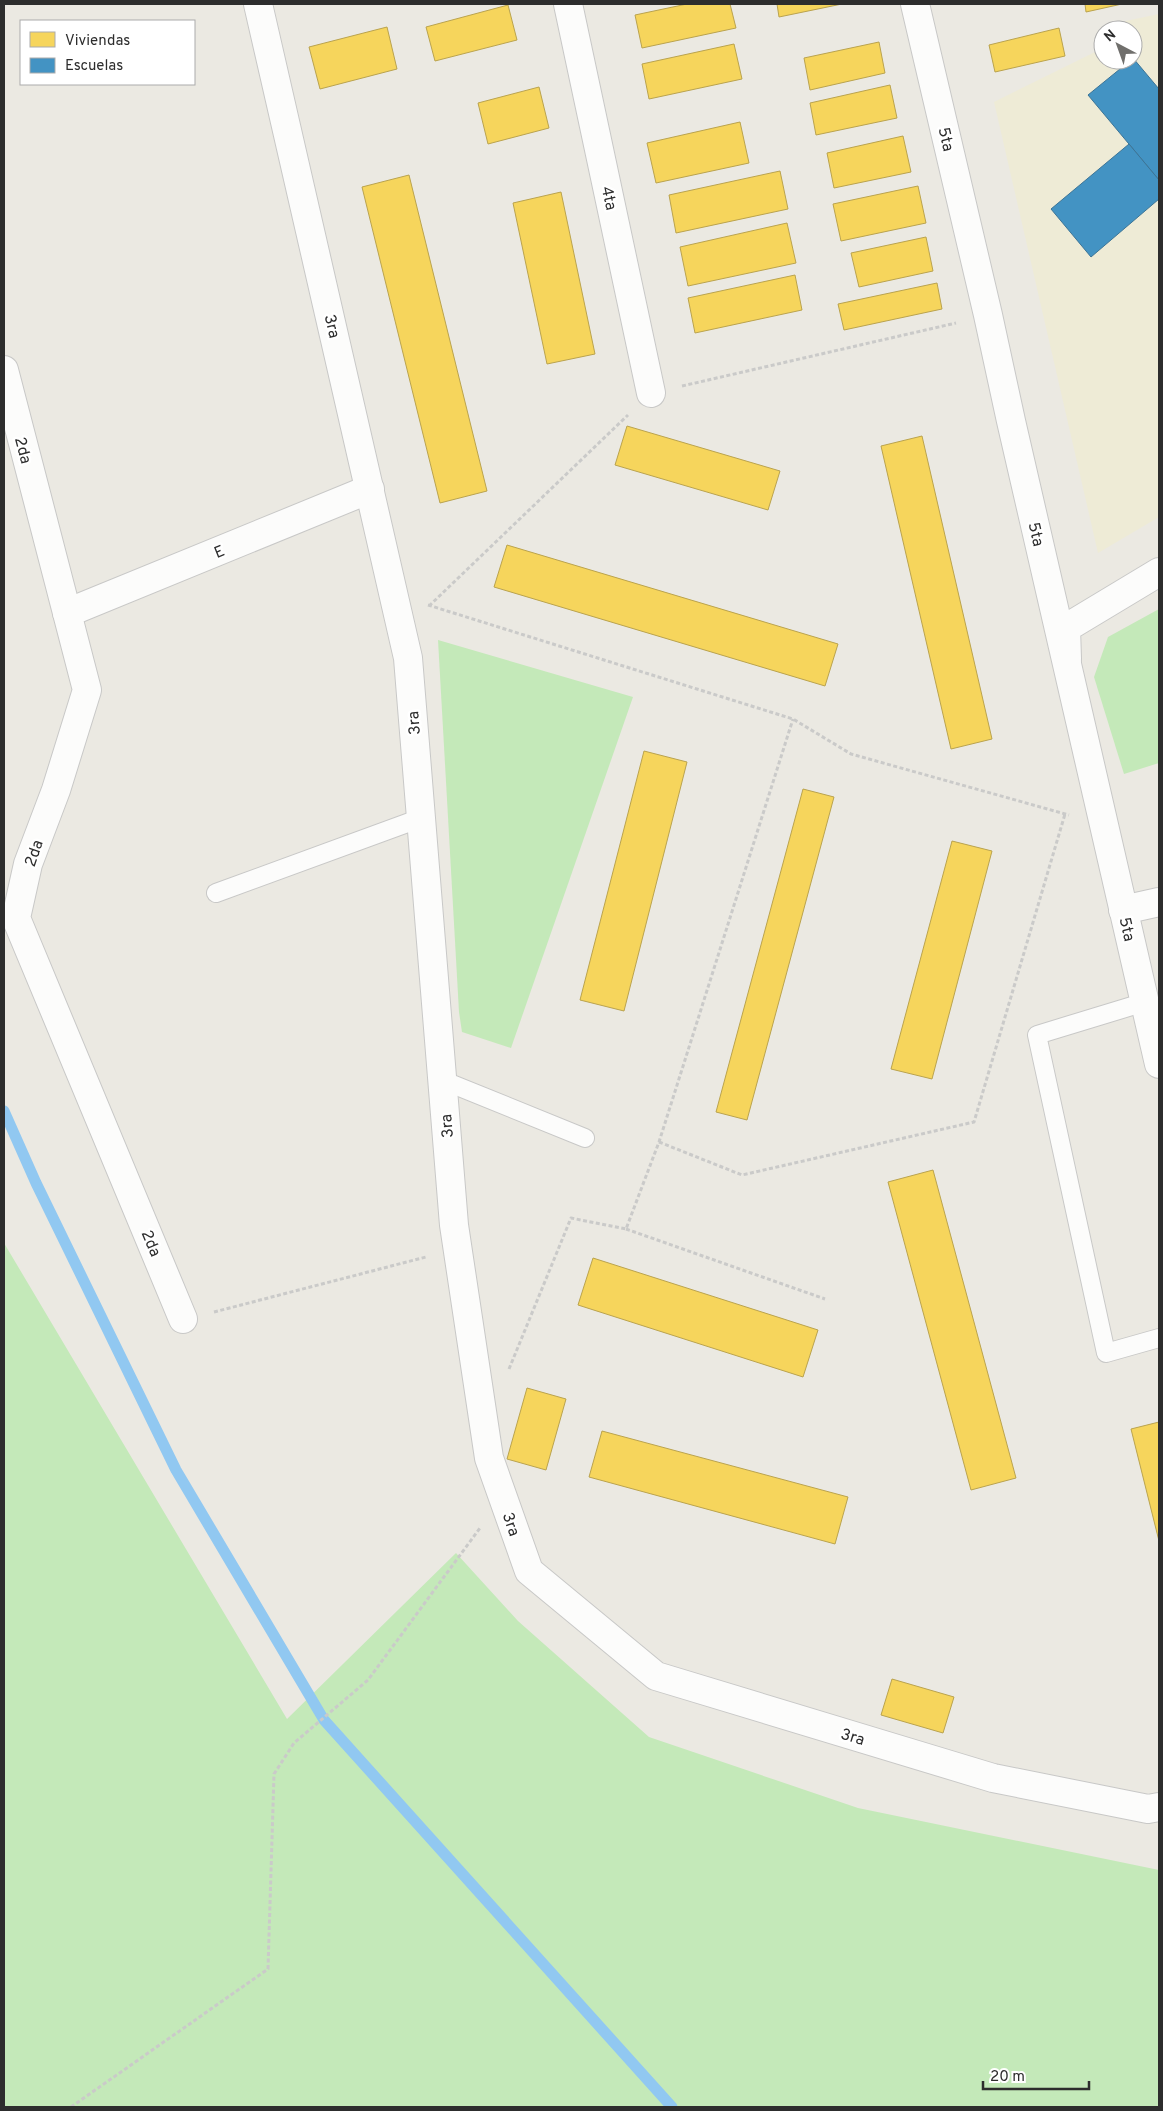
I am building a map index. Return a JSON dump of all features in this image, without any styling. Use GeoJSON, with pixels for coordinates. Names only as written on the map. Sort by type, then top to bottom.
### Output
{"type":"FeatureCollection","features":[{"type":"Feature","properties":{"kind":"street","name":"3ra"},"geometry":{"type":"LineString","coordinates":[[258,4],[408,658],[454,1225],[489,1458],[529,1571],[656,1676],[993,1778],[1148,1809],[1159,1807]]}},
{"type":"Feature","properties":{"kind":"street","name":"4ta"},"geometry":{"type":"LineString","coordinates":[[568,4],[652,393]]}},
{"type":"Feature","properties":{"kind":"street","name":"5ta"},"geometry":{"type":"LineString","coordinates":[[915,4],[1159,1064]]}},
{"type":"Feature","properties":{"kind":"street","name":"2da"},"geometry":{"type":"LineString","coordinates":[[4,370],[87,690],[56,790],[28,864],[16,918],[183,1319]]}},
{"type":"Feature","properties":{"kind":"street","name":"E"},"geometry":{"type":"LineString","coordinates":[[67,613],[370,488]]}},
{"type":"Feature","properties":{"kind":"street"},"geometry":{"type":"LineString","coordinates":[[1067,666],[1066,628],[1159,572]]}},
{"type":"Feature","properties":{"kind":"street"},"geometry":{"type":"LineString","coordinates":[[1123,910],[1159,902]]}},
{"type":"Feature","properties":{"kind":"lane"},"geometry":{"type":"LineString","coordinates":[[216,893],[421,818]]}},
{"type":"Feature","properties":{"kind":"lane"},"geometry":{"type":"LineString","coordinates":[[1145,1002],[1037,1035],[1106,1353],[1159,1338]]}},
{"type":"Feature","properties":{"kind":"lane"},"geometry":{"type":"LineString","coordinates":[[442,1080],[585,1138]]}},
{"type":"Feature","properties":{"kind":"path"},"geometry":{"type":"LineString","coordinates":[[429,606],[652,393],[988,315]]}},
{"type":"Feature","properties":{"kind":"path"},"geometry":{"type":"LineString","coordinates":[[396,599],[429,606],[793,719],[851,754],[1104,825]]}},
{"type":"Feature","properties":{"kind":"path"},"geometry":{"type":"LineString","coordinates":[[626,1229],[659,1142],[793,719]]}},
{"type":"Feature","properties":{"kind":"path"},"geometry":{"type":"LineString","coordinates":[[659,1142],[742,1175],[974,1122],[1065,814]]}},
{"type":"Feature","properties":{"kind":"path"},"geometry":{"type":"LineString","coordinates":[[507,1374],[571,1218],[626,1229],[825,1299]]}},
{"type":"Feature","properties":{"kind":"path"},"geometry":{"type":"LineString","coordinates":[[183,1319],[458,1249]]}},
{"type":"Feature","properties":{"kind":"path"},"geometry":{"type":"LineString","coordinates":[[71,2107],[268,1969],[274,1774],[294,1744],[368,1680],[503,1498]]}},
{"type":"Feature","properties":{"kind":"shaded area"},"geometry":{"type":"Polygon","coordinates":[[[1159,14],[1159,517],[1098,553],[994,102],[1093,53],[1093,70],[1143,70],[1143,20],[1130,20],[1159,14]]]}},
{"type":"Feature","properties":{"kind":"green space"},"geometry":{"type":"Polygon","coordinates":[[[1159,609],[1159,763],[1124,774],[1094,677],[1108,637],[1159,609]]]}},
{"type":"Feature","properties":{"kind":"green space"},"geometry":{"type":"Polygon","coordinates":[[[438,640],[633,697],[511,1048],[462,1032],[459,1012],[438,640]]]}},
{"type":"Feature","properties":{"kind":"green space"},"geometry":{"type":"Polygon","coordinates":[[[4,1243],[287,1719],[456,1553],[518,1621],[649,1737],[858,1808],[1159,1870],[1159,2107],[4,2107],[4,1243]]]}},
{"type":"Feature","properties":{"kind":"building: Viviendas"},"geometry":{"type":"Polygon","coordinates":[[[687,4],[730,4],[736,28],[642,48],[635,15],[687,4]]]}},
{"type":"Feature","properties":{"kind":"building: Viviendas"},"geometry":{"type":"Polygon","coordinates":[[[777,4],[842,4],[779,17],[777,4]]]}},
{"type":"Feature","properties":{"kind":"building: Viviendas"},"geometry":{"type":"Polygon","coordinates":[[[1085,4],[1122,4],[1086,12],[1085,4]]]}},
{"type":"Feature","properties":{"kind":"building: Viviendas"},"geometry":{"type":"Polygon","coordinates":[[[508,5],[517,40],[435,61],[426,27],[508,5]]]}},
{"type":"Feature","properties":{"kind":"building: Viviendas"},"geometry":{"type":"Polygon","coordinates":[[[387,27],[397,69],[320,89],[309,47],[387,27]]]}},
{"type":"Feature","properties":{"kind":"building: Viviendas"},"geometry":{"type":"Polygon","coordinates":[[[1059,28],[1065,56],[995,72],[989,45],[1059,28]]]}},
{"type":"Feature","properties":{"kind":"building: Viviendas"},"geometry":{"type":"Polygon","coordinates":[[[879,42],[885,73],[810,90],[804,58],[879,42]]]}},
{"type":"Feature","properties":{"kind":"building: Viviendas"},"geometry":{"type":"Polygon","coordinates":[[[734,44],[742,79],[649,99],[642,64],[734,44]]]}},
{"type":"Feature","properties":{"kind":"building: Viviendas"},"geometry":{"type":"Polygon","coordinates":[[[890,85],[897,118],[816,135],[810,103],[890,85]]]}},
{"type":"Feature","properties":{"kind":"building: Viviendas"},"geometry":{"type":"Polygon","coordinates":[[[539,87],[549,128],[488,144],[478,103],[539,87]]]}},
{"type":"Feature","properties":{"kind":"building: Viviendas"},"geometry":{"type":"Polygon","coordinates":[[[740,122],[749,163],[656,183],[647,143],[740,122]]]}},
{"type":"Feature","properties":{"kind":"building: Viviendas"},"geometry":{"type":"Polygon","coordinates":[[[903,136],[911,172],[834,188],[827,153],[903,136]]]}},
{"type":"Feature","properties":{"kind":"building: Viviendas"},"geometry":{"type":"Polygon","coordinates":[[[780,171],[788,209],[676,233],[669,195],[780,171]]]}},
{"type":"Feature","properties":{"kind":"building: Viviendas"},"geometry":{"type":"Polygon","coordinates":[[[409,175],[487,491],[440,503],[362,187],[409,175]]]}},
{"type":"Feature","properties":{"kind":"building: Viviendas"},"geometry":{"type":"Polygon","coordinates":[[[918,186],[926,223],[841,241],[833,204],[918,186]]]}},
{"type":"Feature","properties":{"kind":"building: Viviendas"},"geometry":{"type":"Polygon","coordinates":[[[561,192],[595,354],[547,364],[513,203],[561,192]]]}},
{"type":"Feature","properties":{"kind":"building: Viviendas"},"geometry":{"type":"Polygon","coordinates":[[[787,223],[796,263],[688,286],[680,247],[787,223]]]}},
{"type":"Feature","properties":{"kind":"building: Viviendas"},"geometry":{"type":"Polygon","coordinates":[[[926,237],[933,271],[859,287],[851,253],[926,237]]]}},
{"type":"Feature","properties":{"kind":"building: Viviendas"},"geometry":{"type":"Polygon","coordinates":[[[795,275],[802,310],[695,333],[688,298],[795,275]]]}},
{"type":"Feature","properties":{"kind":"building: Viviendas"},"geometry":{"type":"Polygon","coordinates":[[[937,283],[942,309],[844,330],[838,304],[937,283]]]}},
{"type":"Feature","properties":{"kind":"building: Viviendas"},"geometry":{"type":"Polygon","coordinates":[[[627,426],[780,471],[768,510],[615,465],[627,426]]]}},
{"type":"Feature","properties":{"kind":"building: Viviendas"},"geometry":{"type":"Polygon","coordinates":[[[922,436],[992,739],[951,749],[881,446],[922,436]]]}},
{"type":"Feature","properties":{"kind":"building: Viviendas"},"geometry":{"type":"Polygon","coordinates":[[[507,545],[838,644],[825,686],[494,587],[507,545]]]}},
{"type":"Feature","properties":{"kind":"building: Viviendas"},"geometry":{"type":"Polygon","coordinates":[[[644,751],[687,762],[624,1011],[580,1000],[644,751]]]}},
{"type":"Feature","properties":{"kind":"building: Viviendas"},"geometry":{"type":"Polygon","coordinates":[[[803,789],[834,797],[747,1120],[716,1112],[803,789]]]}},
{"type":"Feature","properties":{"kind":"building: Viviendas"},"geometry":{"type":"Polygon","coordinates":[[[952,841],[992,851],[932,1079],[891,1069],[952,841]]]}},
{"type":"Feature","properties":{"kind":"building: Viviendas"},"geometry":{"type":"Polygon","coordinates":[[[933,1170],[1016,1478],[971,1490],[888,1182],[933,1170]]]}},
{"type":"Feature","properties":{"kind":"building: Viviendas"},"geometry":{"type":"Polygon","coordinates":[[[593,1258],[818,1330],[803,1377],[578,1305],[593,1258]]]}},
{"type":"Feature","properties":{"kind":"building: Viviendas"},"geometry":{"type":"Polygon","coordinates":[[[527,1388],[566,1399],[546,1470],[507,1459],[527,1388]]]}},
{"type":"Feature","properties":{"kind":"building: Viviendas"},"geometry":{"type":"Polygon","coordinates":[[[1159,1422],[1159,1541],[1131,1429],[1159,1422]]]}},
{"type":"Feature","properties":{"kind":"building: Viviendas"},"geometry":{"type":"Polygon","coordinates":[[[602,1431],[848,1497],[835,1544],[589,1477],[602,1431]]]}},
{"type":"Feature","properties":{"kind":"building: Viviendas"},"geometry":{"type":"Polygon","coordinates":[[[892,1679],[954,1697],[943,1733],[881,1715],[892,1679]]]}},
{"type":"Feature","properties":{"kind":"building: Escuelas"},"geometry":{"type":"Polygon","coordinates":[[[1119,70],[1143,70],[1159,89],[1159,180],[1088,95],[1119,70]]]}},
{"type":"Feature","properties":{"kind":"building: Escuelas"},"geometry":{"type":"Polygon","coordinates":[[[1129,144],[1159,180],[1159,199],[1091,257],[1051,209],[1129,144]]]}},
{"type":"Feature","properties":{"kind":"waterway"},"geometry":{"type":"LineString","coordinates":[[4,1111],[36,1183],[176,1470],[324,1720],[672,2107]]}}]}
